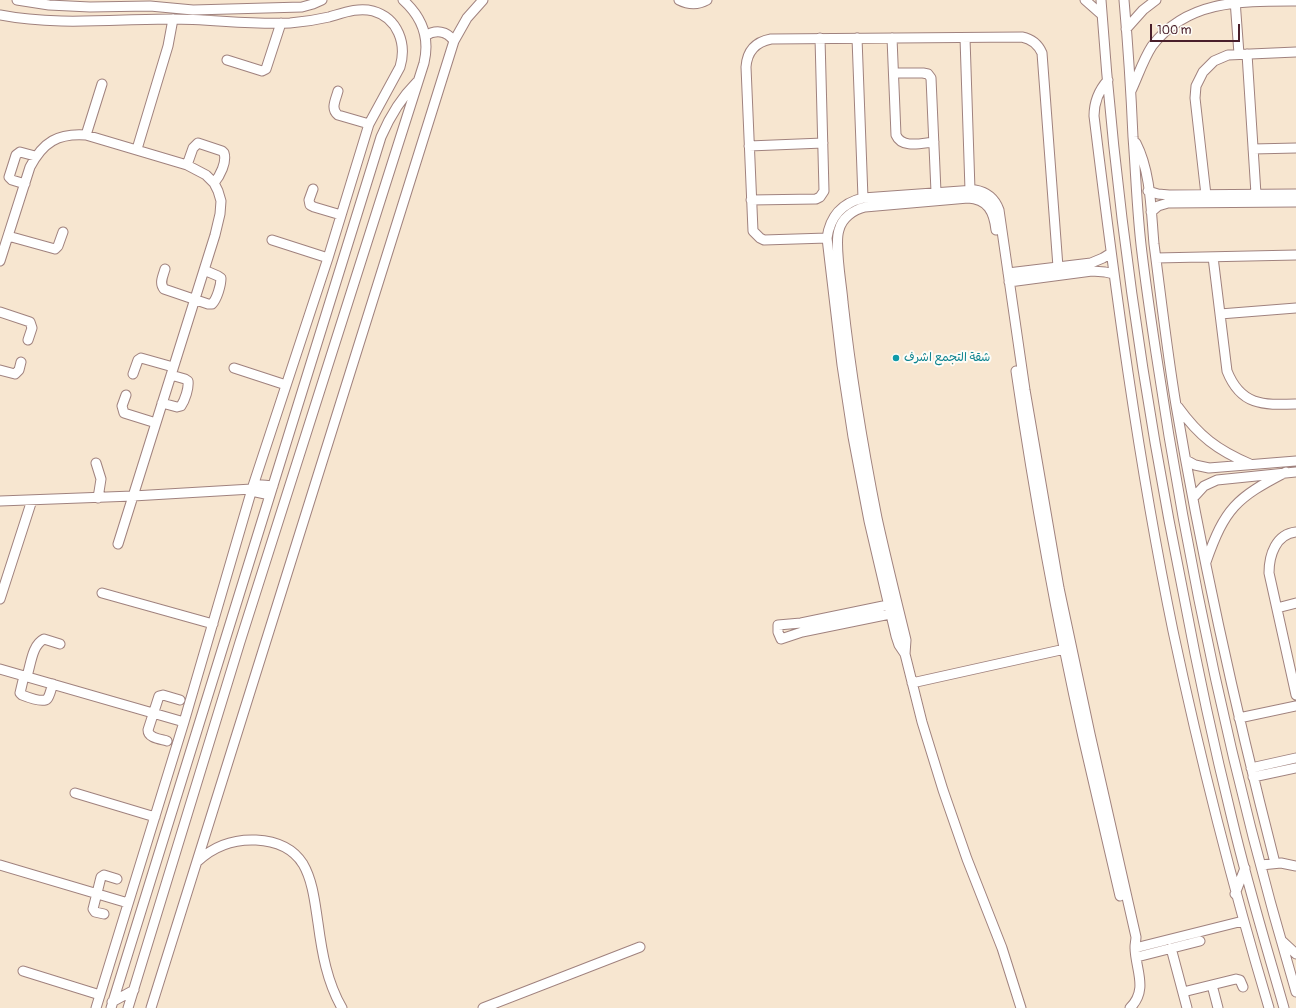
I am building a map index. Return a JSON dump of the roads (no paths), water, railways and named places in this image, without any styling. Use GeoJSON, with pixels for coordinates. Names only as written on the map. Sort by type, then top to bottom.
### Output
{"type":"FeatureCollection","features":[{"type":"Feature","properties":{"kind":"street"},"geometry":{"type":"LineString","coordinates":[[17,0],[49,5],[90,7],[150,6],[193,10],[302,7],[322,0]]}},
{"type":"Feature","properties":{"kind":"street"},"geometry":{"type":"LineString","coordinates":[[128,1008],[240,642],[426,56],[425,36],[418,17],[403,0]]}},
{"type":"Feature","properties":{"kind":"street"},"geometry":{"type":"LineString","coordinates":[[151,1008],[454,41],[467,18],[483,0]]}},
{"type":"Feature","properties":{"kind":"street"},"geometry":{"type":"LineString","coordinates":[[679,0],[685,3],[693,4],[702,3],[708,0]]}},
{"type":"Feature","properties":{"kind":"street"},"geometry":{"type":"LineString","coordinates":[[1085,0],[1102,15]]}},
{"type":"Feature","properties":{"kind":"street"},"geometry":{"type":"LineString","coordinates":[[1101,0],[1122,222],[1142,364],[1168,515],[1205,702],[1232,820],[1284,1008]]}},
{"type":"Feature","properties":{"kind":"street"},"geometry":{"type":"LineString","coordinates":[[1124,0],[1137,202],[1144,276],[1173,464],[1201,614],[1216,681],[1261,865],[1296,992]]}},
{"type":"Feature","properties":{"kind":"street"},"geometry":{"type":"LineString","coordinates":[[1126,29],[1143,10],[1156,0]]}},
{"type":"Feature","properties":{"kind":"street"},"geometry":{"type":"LineString","coordinates":[[1235,0],[1243,54],[1256,194]]}},
{"type":"Feature","properties":{"kind":"street"},"geometry":{"type":"LineString","coordinates":[[1131,92],[1151,48],[1175,21],[1190,11],[1206,4],[1223,1],[1296,1]]}},
{"type":"Feature","properties":{"kind":"street"},"geometry":{"type":"LineString","coordinates":[[0,15],[20,19],[56,21],[173,19],[282,23],[320,19],[361,10],[375,12],[392,23],[402,40],[403,47],[402,60],[397,73],[369,124],[328,258],[252,489],[184,722],[96,1008]]}},
{"type":"Feature","properties":{"kind":"street"},"geometry":{"type":"LineString","coordinates":[[137,149],[168,46],[173,19]]}},
{"type":"Feature","properties":{"kind":"street"},"geometry":{"type":"LineString","coordinates":[[227,60],[264,70],[268,67],[282,23]]}},
{"type":"Feature","properties":{"kind":"street"},"geometry":{"type":"LineString","coordinates":[[425,36],[435,32],[443,32],[449,35],[454,41]]}},
{"type":"Feature","properties":{"kind":"street"},"geometry":{"type":"LineString","coordinates":[[827,238],[769,240],[760,238],[754,231],[752,226],[746,67],[746,61],[751,50],[760,42],[771,38],[1022,37],[1032,40],[1040,48],[1042,53],[1058,267]]}},
{"type":"Feature","properties":{"kind":"street"},"geometry":{"type":"LineString","coordinates":[[751,200],[816,198],[820,197],[825,189],[820,38]]}},
{"type":"Feature","properties":{"kind":"street"},"geometry":{"type":"LineString","coordinates":[[857,38],[863,198]]}},
{"type":"Feature","properties":{"kind":"street"},"geometry":{"type":"LineString","coordinates":[[892,38],[895,132],[897,138],[908,144],[934,142]]}},
{"type":"Feature","properties":{"kind":"street"},"geometry":{"type":"LineString","coordinates":[[965,38],[970,190]]}},
{"type":"Feature","properties":{"kind":"street"},"geometry":{"type":"LineString","coordinates":[[1206,195],[1196,98],[1196,86],[1203,72],[1214,61],[1228,55],[1296,52]]}},
{"type":"Feature","properties":{"kind":"street"},"geometry":{"type":"LineString","coordinates":[[894,73],[924,72],[931,78],[936,192]]}},
{"type":"Feature","properties":{"kind":"street"},"geometry":{"type":"LineString","coordinates":[[112,1005],[381,137],[393,112],[419,79]]}},
{"type":"Feature","properties":{"kind":"street"},"geometry":{"type":"LineString","coordinates":[[1108,80],[1098,94],[1094,116],[1111,253],[1142,459],[1183,677],[1235,894],[1269,1008]]}},
{"type":"Feature","properties":{"kind":"street"},"geometry":{"type":"LineString","coordinates":[[86,134],[102,84]]}},
{"type":"Feature","properties":{"kind":"street"},"geometry":{"type":"LineString","coordinates":[[338,91],[333,108],[336,114],[369,124]]}},
{"type":"Feature","properties":{"kind":"street"},"geometry":{"type":"LineString","coordinates":[[0,261],[30,167],[36,156],[46,144],[58,137],[72,134],[86,134],[187,165],[206,175],[214,183],[218,191],[221,201],[220,214],[204,270],[118,544]]}},
{"type":"Feature","properties":{"kind":"street"},"geometry":{"type":"LineString","coordinates":[[1134,139],[1143,161],[1176,403],[1205,563],[1239,718],[1275,863]]}},
{"type":"Feature","properties":{"kind":"street"},"geometry":{"type":"LineString","coordinates":[[187,165],[193,148],[198,143],[222,150],[225,159],[221,172],[214,183]]}},
{"type":"Feature","properties":{"kind":"street"},"geometry":{"type":"LineString","coordinates":[[749,146],[823,143]]}},
{"type":"Feature","properties":{"kind":"street"},"geometry":{"type":"LineString","coordinates":[[1253,149],[1296,148]]}},
{"type":"Feature","properties":{"kind":"street"},"geometry":{"type":"LineString","coordinates":[[24,184],[12,180],[9,177],[16,155],[20,152],[36,156]]}},
{"type":"Feature","properties":{"kind":"street"},"geometry":{"type":"LineString","coordinates":[[313,189],[310,205],[341,215]]}},
{"type":"Feature","properties":{"kind":"street"},"geometry":{"type":"LineString","coordinates":[[836,276],[827,238],[832,220],[840,209],[851,202],[863,198],[970,190],[980,191],[988,195],[998,206],[1007,274],[1019,390],[1042,509],[1065,649],[1136,937],[1140,986],[1138,997],[1130,1008]]}},
{"type":"Feature","properties":{"kind":"street"},"geometry":{"type":"LineString","coordinates":[[1148,191],[1163,195],[1296,194]]}},
{"type":"Feature","properties":{"kind":"street"},"geometry":{"type":"LineString","coordinates":[[905,654],[897,641],[889,610],[882,562],[841,357],[836,276],[838,230],[843,221],[855,210],[865,207],[968,198],[977,199],[985,203],[993,214],[1007,274],[1042,509]]}},
{"type":"Feature","properties":{"kind":"street"},"geometry":{"type":"LineString","coordinates":[[1151,212],[1158,206],[1168,203],[1296,202]]}},
{"type":"Feature","properties":{"kind":"street"},"geometry":{"type":"LineString","coordinates":[[8,236],[55,249],[58,246],[63,232]]}},
{"type":"Feature","properties":{"kind":"street"},"geometry":{"type":"LineString","coordinates":[[272,240],[328,258]]}},
{"type":"Feature","properties":{"kind":"street"},"geometry":{"type":"LineString","coordinates":[[1095,267],[1111,253]]}},
{"type":"Feature","properties":{"kind":"street"},"geometry":{"type":"LineString","coordinates":[[1156,258],[1296,255]]}},
{"type":"Feature","properties":{"kind":"street"},"geometry":{"type":"LineString","coordinates":[[1213,257],[1227,372],[1233,385],[1244,396],[1258,403],[1273,405],[1296,404]]}},
{"type":"Feature","properties":{"kind":"street"},"geometry":{"type":"LineString","coordinates":[[1007,274],[1058,267],[1072,270]]}},
{"type":"Feature","properties":{"kind":"street"},"geometry":{"type":"LineString","coordinates":[[1007,274],[1095,267],[1114,274]]}},
{"type":"Feature","properties":{"kind":"street"},"geometry":{"type":"LineString","coordinates":[[165,269],[161,282],[162,288],[210,304],[213,303],[221,282],[220,277],[204,270]]}},
{"type":"Feature","properties":{"kind":"street"},"geometry":{"type":"LineString","coordinates":[[1220,314],[1296,308]]}},
{"type":"Feature","properties":{"kind":"street"},"geometry":{"type":"LineString","coordinates":[[0,312],[30,322],[32,328],[28,340]]}},
{"type":"Feature","properties":{"kind":"street"},"geometry":{"type":"LineString","coordinates":[[133,374],[140,358],[172,371],[188,381],[181,406],[177,408],[162,403]]}},
{"type":"Feature","properties":{"kind":"street"},"geometry":{"type":"LineString","coordinates":[[0,370],[15,374],[19,370],[21,362]]}},
{"type":"Feature","properties":{"kind":"street"},"geometry":{"type":"LineString","coordinates":[[234,368],[286,385]]}},
{"type":"Feature","properties":{"kind":"street"},"geometry":{"type":"LineString","coordinates":[[126,395],[122,406],[124,413],[156,423]]}},
{"type":"Feature","properties":{"kind":"street"},"geometry":{"type":"LineString","coordinates":[[1176,403],[1193,427],[1208,441],[1225,452],[1251,464]]}},
{"type":"Feature","properties":{"kind":"street"},"geometry":{"type":"LineString","coordinates":[[1186,460],[1195,465],[1209,468],[1296,461]]}},
{"type":"Feature","properties":{"kind":"street"},"geometry":{"type":"LineString","coordinates":[[96,463],[101,479],[98,498]]}},
{"type":"Feature","properties":{"kind":"street"},"geometry":{"type":"LineString","coordinates":[[1205,563],[1217,531],[1235,506],[1252,491],[1286,472]]}},
{"type":"Feature","properties":{"kind":"street"},"geometry":{"type":"LineString","coordinates":[[1193,498],[1199,490],[1212,481],[1296,472]]}},
{"type":"Feature","properties":{"kind":"street"},"geometry":{"type":"LineString","coordinates":[[0,502],[252,489],[256,492],[271,490]]}},
{"type":"Feature","properties":{"kind":"street"},"geometry":{"type":"LineString","coordinates":[[0,599],[32,500]]}},
{"type":"Feature","properties":{"kind":"street"},"geometry":{"type":"LineString","coordinates":[[1296,532],[1289,532],[1280,540],[1273,549],[1269,561],[1269,572],[1277,608],[1292,656],[1296,695]]}},
{"type":"Feature","properties":{"kind":"street"},"geometry":{"type":"LineString","coordinates":[[882,562],[906,640],[905,654],[932,756],[967,859],[1002,948],[1021,1008]]}},
{"type":"Feature","properties":{"kind":"street"},"geometry":{"type":"LineString","coordinates":[[1056,589],[1087,735]]}},
{"type":"Feature","properties":{"kind":"street"},"geometry":{"type":"LineString","coordinates":[[102,593],[213,624]]}},
{"type":"Feature","properties":{"kind":"street"},"geometry":{"type":"LineString","coordinates":[[1277,608],[1296,603]]}},
{"type":"Feature","properties":{"kind":"street"},"geometry":{"type":"LineString","coordinates":[[889,610],[802,632],[781,639],[778,632],[778,625],[802,624],[889,610]]}},
{"type":"Feature","properties":{"kind":"street"},"geometry":{"type":"LineString","coordinates":[[1201,614],[1215,611]]}},
{"type":"Feature","properties":{"kind":"street"},"geometry":{"type":"LineString","coordinates":[[233,614],[240,642]]}},
{"type":"Feature","properties":{"kind":"street"},"geometry":{"type":"LineString","coordinates":[[53,684],[48,699],[45,701],[22,695],[20,693],[36,645],[44,639],[60,644]]}},
{"type":"Feature","properties":{"kind":"street"},"geometry":{"type":"LineString","coordinates":[[912,683],[1065,649]]}},
{"type":"Feature","properties":{"kind":"street"},"geometry":{"type":"LineString","coordinates":[[0,669],[184,722]]}},
{"type":"Feature","properties":{"kind":"street"},"geometry":{"type":"LineString","coordinates":[[1202,684],[1209,685],[1216,681]]}},
{"type":"Feature","properties":{"kind":"street"},"geometry":{"type":"LineString","coordinates":[[167,741],[150,736],[148,733],[154,713],[160,695],[180,700]]}},
{"type":"Feature","properties":{"kind":"street"},"geometry":{"type":"LineString","coordinates":[[1205,702],[1212,698],[1220,698]]}},
{"type":"Feature","properties":{"kind":"street"},"geometry":{"type":"LineString","coordinates":[[1239,718],[1296,706]]}},
{"type":"Feature","properties":{"kind":"street"},"geometry":{"type":"LineString","coordinates":[[1251,768],[1296,758]]}},
{"type":"Feature","properties":{"kind":"street"},"geometry":{"type":"LineString","coordinates":[[1253,777],[1296,768]]}},
{"type":"Feature","properties":{"kind":"street"},"geometry":{"type":"LineString","coordinates":[[75,792],[155,817]]}},
{"type":"Feature","properties":{"kind":"street"},"geometry":{"type":"LineString","coordinates":[[197,862],[215,848],[243,840],[261,840],[276,843],[287,848],[296,856],[304,865],[308,875],[328,978],[342,1008]]}},
{"type":"Feature","properties":{"kind":"street"},"geometry":{"type":"LineString","coordinates":[[1261,865],[1275,863],[1296,866]]}},
{"type":"Feature","properties":{"kind":"street"},"geometry":{"type":"LineString","coordinates":[[0,864],[128,903]]}},
{"type":"Feature","properties":{"kind":"street"},"geometry":{"type":"LineString","coordinates":[[1235,894],[1245,868]]}},
{"type":"Feature","properties":{"kind":"street"},"geometry":{"type":"LineString","coordinates":[[104,914],[94,912],[92,909],[102,876],[117,879]]}},
{"type":"Feature","properties":{"kind":"street"},"geometry":{"type":"LineString","coordinates":[[1136,950],[1243,921]]}},
{"type":"Feature","properties":{"kind":"street"},"geometry":{"type":"LineString","coordinates":[[1136,950],[1171,948],[1200,940]]}},
{"type":"Feature","properties":{"kind":"street"},"geometry":{"type":"LineString","coordinates":[[1281,940],[1296,954]]}},
{"type":"Feature","properties":{"kind":"street"},"geometry":{"type":"LineString","coordinates":[[483,1008],[640,947]]}},
{"type":"Feature","properties":{"kind":"street"},"geometry":{"type":"LineString","coordinates":[[1171,948],[1187,1008]]}},
{"type":"Feature","properties":{"kind":"street"},"geometry":{"type":"LineString","coordinates":[[23,971],[100,995]]}},
{"type":"Feature","properties":{"kind":"street"},"geometry":{"type":"LineString","coordinates":[[1183,992],[1236,979],[1240,980],[1242,987]]}},
{"type":"Feature","properties":{"kind":"street"},"geometry":{"type":"LineString","coordinates":[[1212,985],[1218,1008]]}},
{"type":"Feature","properties":{"kind":"street"},"geometry":{"type":"LineString","coordinates":[[112,1005],[134,990]]}},
{"type":"Feature","properties":{"kind":"place","name":"شقة التجمع اشرف"},"geometry":{"type":"Point","coordinates":[896,358]}}]}
